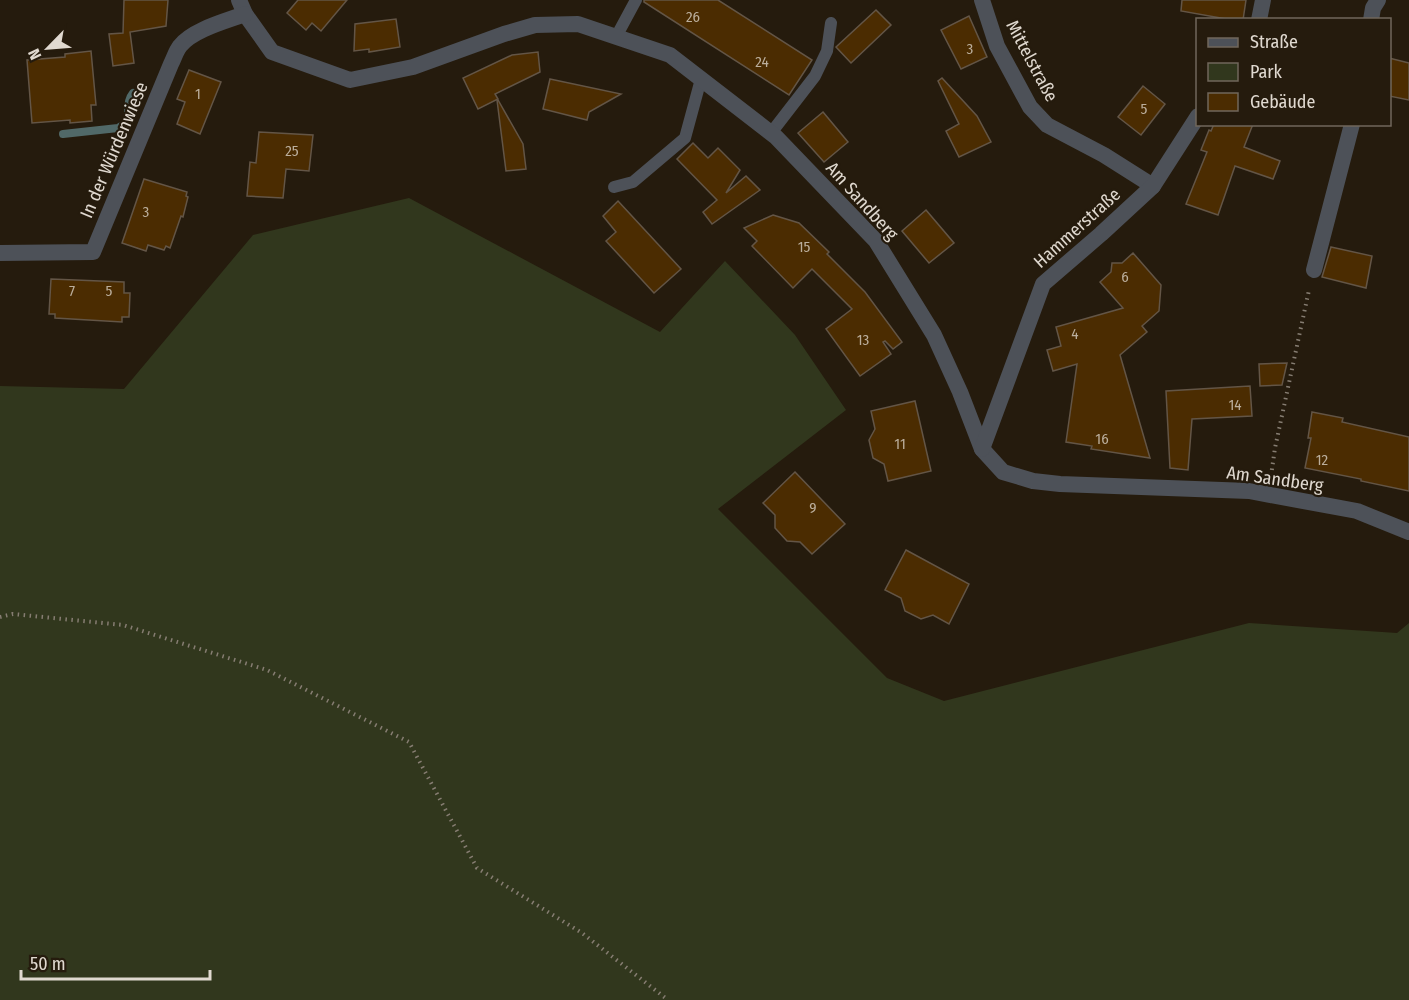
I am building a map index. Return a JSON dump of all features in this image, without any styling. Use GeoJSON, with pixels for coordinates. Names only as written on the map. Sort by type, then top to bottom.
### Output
{"type":"FeatureCollection","features":[{"type":"Feature","properties":{"kind":"street","name":"Mittelstraße"},"geometry":{"type":"LineString","coordinates":[[982,0],[997,46],[1030,107],[1047,124],[1104,155],[1153,186]]}},
{"type":"Feature","properties":{"kind":"street"},"geometry":{"type":"LineString","coordinates":[[1262,18],[1263,0]]}},
{"type":"Feature","properties":{"kind":"street"},"geometry":{"type":"LineString","coordinates":[[1371,18],[1373,8],[1378,0]]}},
{"type":"Feature","properties":{"kind":"street","name":"Am Sandberg"},"geometry":{"type":"LineString","coordinates":[[242,7],[272,52],[350,80],[413,67],[535,25],[578,24],[670,55],[771,133],[876,241],[934,335],[960,392],[982,449],[1003,472],[1033,481],[1060,484],[1249,491],[1357,512],[1409,532]]}},
{"type":"Feature","properties":{"kind":"street","name":"In der Würdenwiese"},"geometry":{"type":"LineString","coordinates":[[0,253],[93,252],[177,51],[187,39],[242,7]]}},
{"type":"Feature","properties":{"kind":"street","name":"Hammerstraße"},"geometry":{"type":"LineString","coordinates":[[982,449],[1043,284],[1153,186],[1196,118]]}},
{"type":"Feature","properties":{"kind":"street"},"geometry":{"type":"LineString","coordinates":[[1314,270],[1351,126]]}},
{"type":"Feature","properties":{"kind":"lane"},"geometry":{"type":"LineString","coordinates":[[616,37],[636,0]]}},
{"type":"Feature","properties":{"kind":"lane"},"geometry":{"type":"LineString","coordinates":[[771,133],[814,76],[827,51],[831,23]]}},
{"type":"Feature","properties":{"kind":"lane"},"geometry":{"type":"LineString","coordinates":[[614,187],[633,182],[685,138],[701,79]]}},
{"type":"Feature","properties":{"kind":"path"},"geometry":{"type":"LineString","coordinates":[[1268,495],[1275,448],[1314,270]]}},
{"type":"Feature","properties":{"kind":"path"},"geometry":{"type":"LineString","coordinates":[[0,616],[13,614],[123,625],[267,670],[409,742],[477,868],[582,933],[668,1000]]}},
{"type":"Feature","properties":{"kind":"green space"},"geometry":{"type":"Polygon","coordinates":[[[409,198],[660,332],[725,261],[795,335],[846,410],[718,509],[887,678],[944,701],[1249,623],[1397,633],[1409,623],[1409,1000],[0,1000],[0,386],[124,389],[253,235],[409,198]]]}},
{"type":"Feature","properties":{"kind":"building"},"geometry":{"type":"Polygon","coordinates":[[[124,0],[168,0],[166,26],[130,32],[134,63],[113,66],[109,34],[123,33],[124,0]]]}},
{"type":"Feature","properties":{"kind":"building"},"geometry":{"type":"Polygon","coordinates":[[[298,0],[347,0],[321,31],[312,23],[306,30],[287,13],[298,0]]]}},
{"type":"Feature","properties":{"kind":"building"},"geometry":{"type":"Polygon","coordinates":[[[644,0],[718,0],[812,60],[789,95],[644,0]]]}},
{"type":"Feature","properties":{"kind":"building"},"geometry":{"type":"Polygon","coordinates":[[[1182,0],[1246,0],[1243,18],[1221,18],[1181,11],[1182,0]]]}},
{"type":"Feature","properties":{"kind":"building"},"geometry":{"type":"Polygon","coordinates":[[[876,10],[891,25],[851,63],[836,47],[876,10]]]}},
{"type":"Feature","properties":{"kind":"building"},"geometry":{"type":"Polygon","coordinates":[[[969,16],[987,57],[961,69],[941,30],[969,16]]]}},
{"type":"Feature","properties":{"kind":"building"},"geometry":{"type":"Polygon","coordinates":[[[396,19],[400,47],[369,52],[369,49],[354,51],[355,24],[396,19]]]}},
{"type":"Feature","properties":{"kind":"building"},"geometry":{"type":"Polygon","coordinates":[[[91,51],[96,105],[91,105],[92,121],[32,123],[27,60],[65,57],[65,54],[91,51]]]}},
{"type":"Feature","properties":{"kind":"building"},"geometry":{"type":"Polygon","coordinates":[[[538,52],[540,72],[495,94],[498,99],[478,109],[463,78],[512,55],[538,52]]]}},
{"type":"Feature","properties":{"kind":"building"},"geometry":{"type":"Polygon","coordinates":[[[1391,58],[1409,63],[1409,100],[1391,96],[1391,58]]]}},
{"type":"Feature","properties":{"kind":"building"},"geometry":{"type":"Polygon","coordinates":[[[189,70],[221,82],[200,134],[177,124],[185,102],[177,99],[189,70]]]}},
{"type":"Feature","properties":{"kind":"building"},"geometry":{"type":"Polygon","coordinates":[[[942,78],[977,116],[991,142],[959,157],[946,131],[959,124],[938,81],[942,78]]]}},
{"type":"Feature","properties":{"kind":"building"},"geometry":{"type":"Polygon","coordinates":[[[550,79],[621,94],[589,112],[587,120],[543,109],[550,79]]]}},
{"type":"Feature","properties":{"kind":"building"},"geometry":{"type":"Polygon","coordinates":[[[1143,86],[1165,104],[1141,135],[1118,117],[1143,86]]]}},
{"type":"Feature","properties":{"kind":"building"},"geometry":{"type":"Polygon","coordinates":[[[497,100],[523,144],[526,169],[506,171],[497,100]]]}},
{"type":"Feature","properties":{"kind":"building"},"geometry":{"type":"Polygon","coordinates":[[[823,112],[848,142],[824,162],[798,133],[823,112]]]}},
{"type":"Feature","properties":{"kind":"building"},"geometry":{"type":"Polygon","coordinates":[[[1213,126],[1252,126],[1244,147],[1280,161],[1273,179],[1235,166],[1218,215],[1186,204],[1207,152],[1201,150],[1209,130],[1211,131],[1213,126]]]}},
{"type":"Feature","properties":{"kind":"building"},"geometry":{"type":"Polygon","coordinates":[[[259,132],[313,135],[309,171],[286,169],[283,198],[247,196],[250,162],[256,163],[259,132]]]}},
{"type":"Feature","properties":{"kind":"building"},"geometry":{"type":"Polygon","coordinates":[[[693,143],[708,158],[718,148],[740,170],[726,193],[746,176],[760,190],[712,224],[703,212],[717,200],[677,159],[693,143]]]}},
{"type":"Feature","properties":{"kind":"building"},"geometry":{"type":"Polygon","coordinates":[[[144,179],[187,192],[183,217],[181,216],[170,248],[166,246],[164,250],[148,245],[146,251],[122,243],[144,179]]]}},
{"type":"Feature","properties":{"kind":"building"},"geometry":{"type":"Polygon","coordinates":[[[618,201],[681,269],[654,293],[606,241],[616,232],[603,216],[618,201]]]}},
{"type":"Feature","properties":{"kind":"building"},"geometry":{"type":"Polygon","coordinates":[[[926,210],[954,243],[929,263],[902,231],[926,210]]]}},
{"type":"Feature","properties":{"kind":"building"},"geometry":{"type":"Polygon","coordinates":[[[773,215],[799,223],[829,252],[827,254],[865,292],[902,342],[893,349],[885,341],[883,342],[891,354],[860,376],[826,329],[852,309],[812,269],[793,288],[752,246],[757,241],[744,228],[773,215]]]}},
{"type":"Feature","properties":{"kind":"building"},"geometry":{"type":"Polygon","coordinates":[[[1331,247],[1372,256],[1366,288],[1322,277],[1331,247]]]}},
{"type":"Feature","properties":{"kind":"building"},"geometry":{"type":"Polygon","coordinates":[[[1133,253],[1161,285],[1159,311],[1142,326],[1147,332],[1120,355],[1150,458],[1091,449],[1092,446],[1066,442],[1077,364],[1053,371],[1047,350],[1061,346],[1056,327],[1123,308],[1100,282],[1111,272],[1112,263],[1122,263],[1133,253]]]}},
{"type":"Feature","properties":{"kind":"building"},"geometry":{"type":"Polygon","coordinates":[[[51,279],[124,282],[124,293],[130,293],[129,317],[122,317],[122,322],[55,318],[55,314],[49,314],[51,279]]]}},
{"type":"Feature","properties":{"kind":"building"},"geometry":{"type":"Polygon","coordinates":[[[1287,363],[1282,385],[1260,386],[1259,364],[1287,363]]]}},
{"type":"Feature","properties":{"kind":"building"},"geometry":{"type":"Polygon","coordinates":[[[1250,386],[1252,416],[1192,419],[1188,470],[1170,468],[1166,391],[1250,386]]]}},
{"type":"Feature","properties":{"kind":"building"},"geometry":{"type":"Polygon","coordinates":[[[915,401],[931,471],[888,481],[884,464],[873,458],[869,440],[875,429],[871,411],[915,401]]]}},
{"type":"Feature","properties":{"kind":"building"},"geometry":{"type":"Polygon","coordinates":[[[1312,412],[1343,418],[1342,422],[1409,437],[1409,491],[1305,468],[1311,438],[1308,438],[1312,412]]]}},
{"type":"Feature","properties":{"kind":"building"},"geometry":{"type":"Polygon","coordinates":[[[795,472],[845,524],[812,554],[800,542],[787,541],[775,528],[775,515],[763,503],[795,472]]]}},
{"type":"Feature","properties":{"kind":"building"},"geometry":{"type":"Polygon","coordinates":[[[906,550],[969,584],[949,624],[933,615],[921,619],[905,611],[901,598],[885,590],[906,550]]]}},
{"type":"Feature","properties":{"kind":"waterway"},"geometry":{"type":"LineString","coordinates":[[63,134],[118,128],[128,116],[129,102],[133,93]]}}]}
